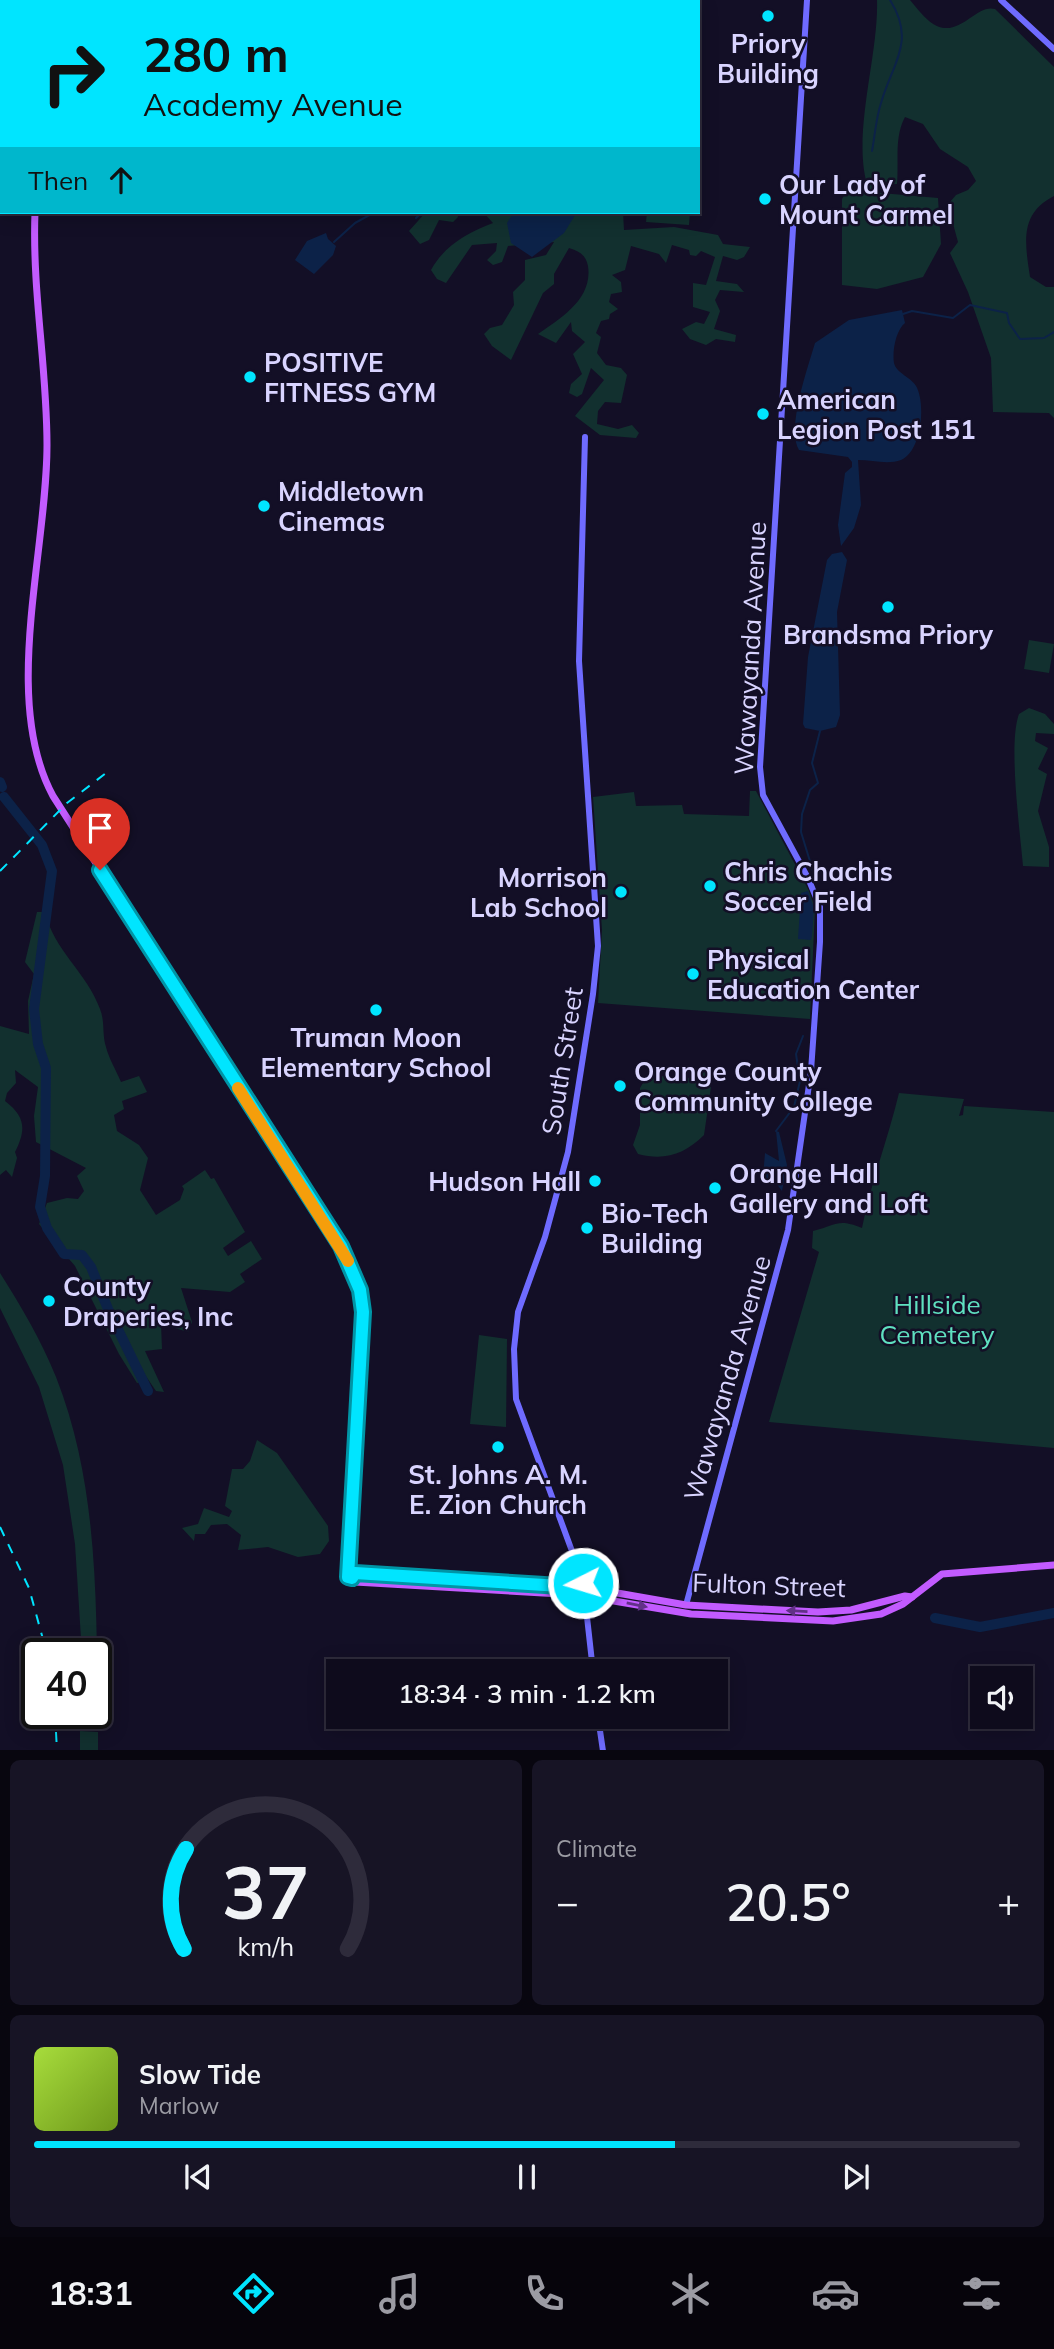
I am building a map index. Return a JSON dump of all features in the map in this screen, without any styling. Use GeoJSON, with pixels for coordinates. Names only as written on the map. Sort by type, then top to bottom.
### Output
{"type":"FeatureCollection","features":[{"type":"Feature","properties":{"kind":"main road","name":"Fulton Street"},"geometry":{"type":"LineString","coordinates":[[36,214],[34,290],[47,443],[45,499],[30,670],[31,733],[36,757],[53,796],[341,1246],[360,1290],[363,1312],[350,1578],[355,1573],[584,1592],[686,1605],[831,1612],[866,1608],[905,1596],[912,1597]]}},
{"type":"Feature","properties":{"kind":"main road"},"geometry":{"type":"LineString","coordinates":[[912,1597],[942,1574],[1054,1565]]}},
{"type":"Feature","properties":{"kind":"main road","name":"Fulton Street"},"geometry":{"type":"LineString","coordinates":[[584,1592],[691,1614],[810,1621],[881,1614],[912,1597]]}},
{"type":"Feature","properties":{"kind":"street","name":"Wawayanda Avenue"},"geometry":{"type":"LineString","coordinates":[[686,1605],[791,1218],[815,1025],[820,906],[808,878],[762,793],[760,766],[807,0]]}},
{"type":"Feature","properties":{"kind":"street"},"geometry":{"type":"LineString","coordinates":[[1001,0],[1054,49]]}},
{"type":"Feature","properties":{"kind":"street","name":"South Street"},"geometry":{"type":"LineString","coordinates":[[585,438],[578,633],[582,733],[596,884],[597,946],[593,994],[568,1152],[545,1237],[518,1312],[514,1349],[516,1399],[584,1592],[592,1659]]}},
{"type":"Feature","properties":{"kind":"street"},"geometry":{"type":"LineString","coordinates":[[600,1729],[603,1750]]}},
{"type":"Feature","properties":{"kind":"green space"},"geometry":{"type":"Polygon","coordinates":[[[877,0],[910,0],[929,21],[939,27],[948,28],[957,26],[980,12],[995,9],[1054,67],[1054,196],[1035,211],[1027,230],[1026,241],[1030,277],[1046,287],[1054,287],[1054,418],[1049,413],[993,412],[991,358],[968,292],[950,253],[958,242],[949,209],[950,202],[976,181],[968,167],[940,149],[923,124],[905,117],[898,141],[897,184],[880,185],[869,190],[864,169],[864,122],[877,0]]]}},
{"type":"Feature","properties":{"kind":"green space"},"geometry":{"type":"Polygon","coordinates":[[[847,190],[938,198],[941,244],[923,277],[877,289],[842,285],[842,199],[847,190]]]}},
{"type":"Feature","properties":{"kind":"green space"},"geometry":{"type":"Polygon","coordinates":[[[424,214],[457,214],[453,222],[439,220],[429,240],[420,244],[409,231],[424,214]]]}},
{"type":"Feature","properties":{"kind":"green space"},"geometry":{"type":"Polygon","coordinates":[[[485,214],[623,214],[624,230],[674,227],[718,235],[723,244],[750,247],[744,257],[737,260],[723,256],[716,281],[737,284],[744,292],[720,290],[715,300],[720,311],[714,329],[736,335],[735,342],[716,339],[706,345],[690,339],[682,329],[696,322],[704,324],[710,312],[693,307],[693,283],[706,285],[715,257],[701,251],[696,256],[690,255],[689,250],[672,245],[666,263],[659,254],[631,246],[625,270],[612,275],[621,282],[622,292],[611,294],[609,302],[618,309],[610,314],[609,319],[601,321],[596,333],[601,337],[597,353],[606,365],[621,368],[627,375],[621,403],[605,402],[598,411],[597,424],[618,429],[632,425],[639,433],[636,438],[600,435],[575,416],[604,380],[591,368],[582,394],[577,397],[569,393],[571,384],[582,374],[573,354],[585,342],[572,331],[571,322],[556,343],[538,334],[565,314],[586,288],[588,266],[582,254],[569,248],[554,274],[554,284],[543,293],[511,360],[492,346],[484,334],[490,328],[502,325],[514,305],[513,292],[525,280],[525,260],[546,255],[554,242],[508,246],[502,262],[493,265],[487,260],[496,251],[497,243],[472,245],[446,283],[437,279],[431,270],[457,241],[493,223],[485,214]]]}},
{"type":"Feature","properties":{"kind":"green space"},"geometry":{"type":"Polygon","coordinates":[[[647,214],[690,214],[689,225],[646,222],[647,214]]]}},
{"type":"Feature","properties":{"kind":"green space"},"geometry":{"type":"Polygon","coordinates":[[[1029,640],[1054,644],[1049,673],[1024,669],[1029,640]]]}},
{"type":"Feature","properties":{"kind":"green space"},"geometry":{"type":"Polygon","coordinates":[[[1029,708],[1045,714],[1054,724],[1054,734],[1036,733],[1035,741],[1048,748],[1038,769],[1047,774],[1038,811],[1049,847],[1049,867],[1023,866],[1015,745],[1019,714],[1029,708]]]}},
{"type":"Feature","properties":{"kind":"green space"},"geometry":{"type":"Polygon","coordinates":[[[750,791],[756,791],[809,891],[815,908],[810,1019],[598,1003],[602,930],[593,797],[634,792],[636,806],[682,805],[684,814],[749,816],[750,791]]]}},
{"type":"Feature","properties":{"kind":"green space"},"geometry":{"type":"Polygon","coordinates":[[[37,912],[45,912],[55,938],[94,996],[102,1014],[107,1051],[121,1082],[139,1076],[147,1092],[122,1101],[124,1109],[114,1115],[117,1131],[139,1145],[148,1158],[140,1190],[156,1215],[180,1200],[184,1189],[182,1186],[205,1170],[211,1179],[214,1178],[245,1232],[223,1248],[228,1256],[251,1241],[262,1259],[240,1274],[245,1282],[230,1292],[181,1288],[192,1322],[188,1332],[161,1324],[162,1349],[145,1351],[164,1392],[156,1391],[145,1375],[144,1382],[137,1383],[119,1354],[75,1266],[39,1224],[47,1203],[67,1198],[78,1199],[84,1191],[77,1176],[86,1168],[36,1142],[34,1116],[38,1087],[15,1070],[16,1083],[7,1093],[5,1101],[20,1118],[21,1137],[15,1152],[17,1158],[12,1177],[6,1170],[0,1175],[0,1026],[29,1034],[28,1001],[34,974],[25,962],[37,912]]]}},
{"type":"Feature","properties":{"kind":"green space"},"geometry":{"type":"Polygon","coordinates":[[[710,1070],[713,1073],[704,1135],[689,1147],[674,1154],[657,1157],[638,1154],[633,1145],[640,1125],[640,1088],[643,1083],[659,1076],[690,1078],[710,1070]]]}},
{"type":"Feature","properties":{"kind":"green space","name":"Hillside Cemetery"},"geometry":{"type":"Polygon","coordinates":[[[899,1093],[964,1099],[959,1116],[963,1115],[964,1106],[1054,1112],[1054,1448],[769,1422],[819,1252],[812,1248],[813,1231],[842,1223],[862,1228],[899,1093]]]}},
{"type":"Feature","properties":{"kind":"green space"},"geometry":{"type":"Polygon","coordinates":[[[0,1273],[50,1363],[70,1418],[88,1503],[97,1638],[81,1638],[75,1544],[63,1465],[39,1387],[0,1308],[0,1273]]]}},
{"type":"Feature","properties":{"kind":"green space"},"geometry":{"type":"Polygon","coordinates":[[[479,1335],[507,1339],[506,1427],[470,1424],[479,1335]]]}},
{"type":"Feature","properties":{"kind":"green space"},"geometry":{"type":"Polygon","coordinates":[[[257,1440],[277,1453],[328,1526],[329,1541],[320,1554],[298,1557],[268,1547],[238,1550],[241,1535],[227,1524],[211,1525],[205,1534],[195,1534],[194,1541],[182,1528],[198,1524],[204,1508],[229,1517],[232,1511],[225,1506],[232,1469],[243,1469],[250,1461],[257,1440]]]}},
{"type":"Feature","properties":{"kind":"green space"},"geometry":{"type":"Polygon","coordinates":[[[80,1731],[98,1732],[98,1750],[80,1750],[80,1731]]]}},
{"type":"Feature","properties":{"kind":"water"},"geometry":{"type":"Polygon","coordinates":[[[513,214],[576,214],[564,233],[532,257],[511,243],[507,223],[513,214]]]}},
{"type":"Feature","properties":{"kind":"water"},"geometry":{"type":"Polygon","coordinates":[[[326,233],[336,246],[333,255],[314,274],[295,260],[307,241],[326,233]]]}},
{"type":"Feature","properties":{"kind":"water"},"geometry":{"type":"Polygon","coordinates":[[[902,310],[905,323],[895,341],[894,363],[898,370],[914,383],[919,394],[921,415],[918,437],[914,447],[901,460],[858,460],[861,505],[854,528],[841,546],[838,525],[845,473],[852,467],[852,462],[848,457],[799,450],[795,428],[803,382],[815,343],[849,320],[902,310]]]}},
{"type":"Feature","properties":{"kind":"water"},"geometry":{"type":"Polygon","coordinates":[[[842,552],[847,560],[837,612],[840,715],[836,727],[820,731],[805,728],[803,724],[808,657],[827,560],[832,554],[842,552]]]}},
{"type":"Feature","properties":{"kind":"water"},"geometry":{"type":"Polygon","coordinates":[[[808,891],[814,908],[811,940],[798,939],[801,893],[808,891]]]}},
{"type":"Feature","properties":{"kind":"water"},"geometry":{"type":"Polygon","coordinates":[[[776,1131],[779,1132],[787,1165],[782,1191],[776,1183],[763,1177],[765,1153],[779,1161],[776,1131]]]}},
{"type":"Feature","properties":{"kind":"waterway"},"geometry":{"type":"LineString","coordinates":[[872,151],[879,109],[902,40],[898,15],[890,0]]}},
{"type":"Feature","properties":{"kind":"waterway"},"geometry":{"type":"LineString","coordinates":[[334,242],[355,223],[371,214]]}},
{"type":"Feature","properties":{"kind":"waterway"},"geometry":{"type":"LineString","coordinates":[[416,218],[420,214]]}},
{"type":"Feature","properties":{"kind":"waterway"},"geometry":{"type":"LineString","coordinates":[[903,314],[912,311],[953,318],[970,305],[1007,313],[1009,323],[1020,339],[1044,338],[1054,332]]}},
{"type":"Feature","properties":{"kind":"waterway"},"geometry":{"type":"LineString","coordinates":[[816,881],[801,832],[802,814],[810,790],[818,783],[812,763],[820,731]]}},
{"type":"Feature","properties":{"kind":"waterway"},"geometry":{"type":"LineString","coordinates":[[0,782],[2,787]]}},
{"type":"Feature","properties":{"kind":"waterway"},"geometry":{"type":"LineString","coordinates":[[4,797],[42,845],[52,871],[34,1009],[38,1044],[46,1068],[45,1176],[40,1207],[47,1228],[64,1254],[82,1255],[91,1267],[148,1391]]}},
{"type":"Feature","properties":{"kind":"waterway"},"geometry":{"type":"LineString","coordinates":[[776,1131],[794,1107],[800,1081],[796,1054],[803,1036]]}},
{"type":"Feature","properties":{"kind":"waterway"},"geometry":{"type":"LineString","coordinates":[[935,1618],[980,1627],[1054,1613]]}},
{"type":"Feature","properties":{"kind":"railway"},"geometry":{"type":"LineString","coordinates":[[0,871],[67,803],[110,770]]}},
{"type":"Feature","properties":{"kind":"railway"},"geometry":{"type":"LineString","coordinates":[[0,1527],[29,1588],[43,1638]]}},
{"type":"Feature","properties":{"kind":"railway"},"geometry":{"type":"LineString","coordinates":[[56,1729],[57,1750]]}},
{"type":"Feature","properties":{"kind":"slow traffic"},"geometry":{"type":"LineString","coordinates":[[238,1088],[341,1246],[348,1261]]}},
{"type":"Feature","properties":{"kind":"place","name":"Priory Building"},"geometry":{"type":"Point","coordinates":[768,16]}},
{"type":"Feature","properties":{"kind":"place","name":"Our Lady of Mount Carmel"},"geometry":{"type":"Point","coordinates":[765,199]}},
{"type":"Feature","properties":{"kind":"place","name":"POSITIVE FITNESS GYM"},"geometry":{"type":"Point","coordinates":[250,377]}},
{"type":"Feature","properties":{"kind":"place","name":"American Legion Post 151"},"geometry":{"type":"Point","coordinates":[763,414]}},
{"type":"Feature","properties":{"kind":"place","name":"Middletown Cinemas"},"geometry":{"type":"Point","coordinates":[264,506]}},
{"type":"Feature","properties":{"kind":"place","name":"Brandsma Priory"},"geometry":{"type":"Point","coordinates":[888,607]}},
{"type":"Feature","properties":{"kind":"place","name":"Chris Chachis Soccer Field"},"geometry":{"type":"Point","coordinates":[710,886]}},
{"type":"Feature","properties":{"kind":"place","name":"Morrison Lab School"},"geometry":{"type":"Point","coordinates":[621,892]}},
{"type":"Feature","properties":{"kind":"place","name":"Physical Education Center"},"geometry":{"type":"Point","coordinates":[693,974]}},
{"type":"Feature","properties":{"kind":"place","name":"Truman Moon Elementary School"},"geometry":{"type":"Point","coordinates":[376,1010]}},
{"type":"Feature","properties":{"kind":"place","name":"Orange County Community College"},"geometry":{"type":"Point","coordinates":[620,1086]}},
{"type":"Feature","properties":{"kind":"place","name":"Hudson Hall"},"geometry":{"type":"Point","coordinates":[595,1181]}},
{"type":"Feature","properties":{"kind":"place","name":"Orange Hall Gallery and Loft"},"geometry":{"type":"Point","coordinates":[715,1188]}},
{"type":"Feature","properties":{"kind":"place","name":"Bio-Tech Building"},"geometry":{"type":"Point","coordinates":[587,1228]}},
{"type":"Feature","properties":{"kind":"place","name":"County Draperies, Inc"},"geometry":{"type":"Point","coordinates":[49,1301]}},
{"type":"Feature","properties":{"kind":"place","name":"St. Johns A. M. E. Zion Church"},"geometry":{"type":"Point","coordinates":[498,1447]}},
{"type":"Feature","properties":{"kind":"route"},"geometry":{"type":"LineString","coordinates":[[100,870],[341,1246],[363,1298],[348,1577],[352,1578],[355,1573],[577,1587],[583,1587],[583,1583]]}}]}
